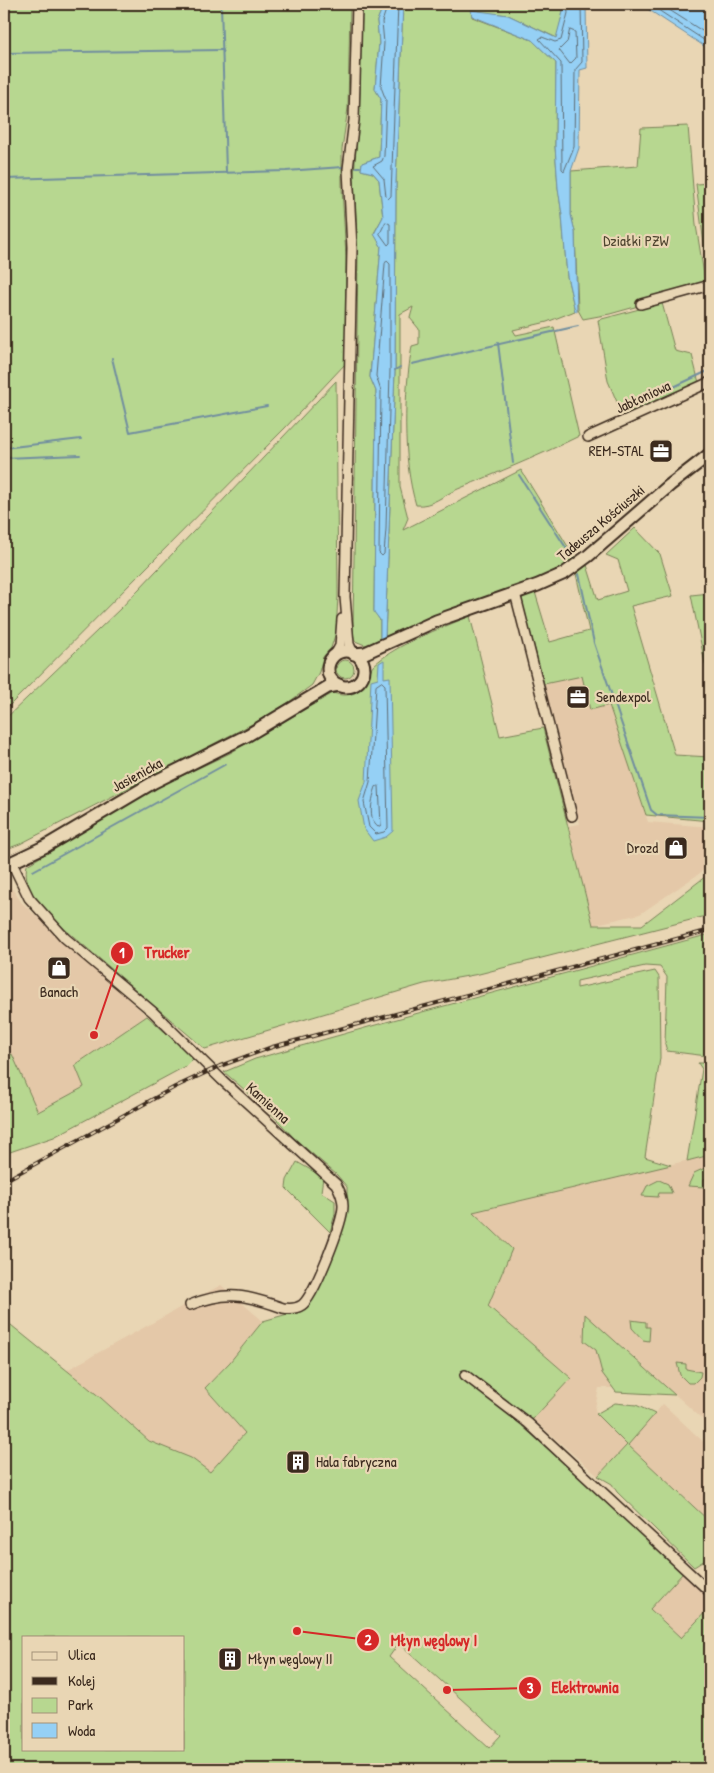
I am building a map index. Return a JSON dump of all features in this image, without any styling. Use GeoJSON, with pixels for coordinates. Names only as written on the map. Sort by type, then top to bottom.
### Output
{"type":"FeatureCollection","features":[{"type":"Feature","properties":{"kind":"main road","name":"Tadeusza Kościuszki"},"geometry":{"type":"LineString","coordinates":[[400,638],[550,580],[580,562],[670,485],[710,454]]}},
{"type":"Feature","properties":{"kind":"main road"},"geometry":{"type":"LineString","coordinates":[[400,638],[367,662],[361,678],[355,684],[339,685],[331,679],[328,669],[329,662],[335,655],[343,652],[365,653],[400,638]]}},
{"type":"Feature","properties":{"kind":"main road"},"geometry":{"type":"LineString","coordinates":[[353,653],[360,660],[363,669]]}},
{"type":"Feature","properties":{"kind":"main road","name":"Jasienicka"},"geometry":{"type":"LineString","coordinates":[[286,711],[324,679],[328,669]]}},
{"type":"Feature","properties":{"kind":"main road","name":"Jasienicka"},"geometry":{"type":"LineString","coordinates":[[8,865],[46,846],[154,782],[248,734],[328,687],[339,685]]}},
{"type":"Feature","properties":{"kind":"street"},"geometry":{"type":"LineString","coordinates":[[335,655],[340,646],[345,597],[352,248],[348,169],[354,112],[357,4]]}},
{"type":"Feature","properties":{"kind":"street"},"geometry":{"type":"LineString","coordinates":[[641,304],[710,285]]}},
{"type":"Feature","properties":{"kind":"street","name":"Jabłoniowa"},"geometry":{"type":"LineString","coordinates":[[588,437],[710,382]]}},
{"type":"Feature","properties":{"kind":"street"},"geometry":{"type":"LineString","coordinates":[[516,593],[572,816]]}},
{"type":"Feature","properties":{"kind":"street"},"geometry":{"type":"LineString","coordinates":[[345,597],[349,644],[353,653]]}},
{"type":"Feature","properties":{"kind":"street","name":"Kamienna"},"geometry":{"type":"LineString","coordinates":[[8,865],[29,898],[49,922],[84,955],[153,1012],[222,1080],[336,1184],[342,1197],[342,1215],[339,1224],[315,1286],[302,1305],[290,1309],[283,1308],[243,1295],[207,1298],[190,1305]]}},
{"type":"Feature","properties":{"kind":"street"},"geometry":{"type":"LineString","coordinates":[[464,1375],[528,1423],[710,1592]]}},
{"type":"Feature","properties":{"kind":"shaded area"},"geometry":{"type":"Polygon","coordinates":[[[582,676],[609,705],[648,822],[710,827],[710,864],[700,873],[640,914],[593,925],[568,826],[580,824],[544,684],[582,676]]]}},
{"type":"Feature","properties":{"kind":"shaded area"},"geometry":{"type":"Polygon","coordinates":[[[4,877],[22,903],[147,1016],[75,1065],[85,1087],[38,1112],[12,1054],[4,1056],[4,877]]]}},
{"type":"Feature","properties":{"kind":"shaded area"},"geometry":{"type":"Polygon","coordinates":[[[710,1155],[710,1426],[616,1341],[614,1388],[599,1388],[595,1408],[596,1414],[628,1445],[663,1404],[710,1448],[710,1522],[627,1445],[598,1476],[533,1419],[571,1378],[488,1306],[512,1249],[473,1212],[710,1155]]]}},
{"type":"Feature","properties":{"kind":"shaded area"},"geometry":{"type":"Polygon","coordinates":[[[221,1285],[263,1321],[230,1362],[205,1388],[245,1433],[210,1473],[191,1458],[149,1441],[67,1370],[221,1285]]]}},
{"type":"Feature","properties":{"kind":"shaded area"},"geometry":{"type":"Polygon","coordinates":[[[683,1573],[710,1598],[710,1607],[681,1639],[650,1609],[683,1573]]]}},
{"type":"Feature","properties":{"kind":"green space"},"geometry":{"type":"Polygon","coordinates":[[[4,4],[350,4],[348,108],[342,149],[346,258],[346,363],[285,428],[4,711],[4,4]]]}},
{"type":"Feature","properties":{"kind":"green space"},"geometry":{"type":"Polygon","coordinates":[[[362,4],[384,4],[377,21],[379,43],[375,89],[381,99],[379,157],[362,163],[361,170],[373,173],[379,180],[383,217],[374,233],[381,246],[370,377],[376,391],[374,611],[380,620],[380,641],[365,645],[355,641],[353,633],[358,255],[354,176],[360,93],[362,4]]]}},
{"type":"Feature","properties":{"kind":"green space"},"geometry":{"type":"Polygon","coordinates":[[[403,4],[562,4],[563,12],[557,38],[508,15],[471,11],[472,17],[532,40],[556,63],[555,146],[558,187],[567,276],[575,311],[547,322],[513,330],[516,335],[554,327],[579,436],[432,502],[416,505],[411,487],[406,447],[406,405],[412,346],[419,344],[419,329],[410,318],[413,307],[400,314],[400,487],[408,518],[403,530],[521,470],[575,558],[560,570],[399,630],[385,638],[395,370],[396,181],[403,4]]]}},
{"type":"Feature","properties":{"kind":"green space","name":"Działki PZW"},"geometry":{"type":"Polygon","coordinates":[[[688,126],[696,225],[706,287],[610,314],[583,319],[578,310],[575,232],[571,215],[571,171],[638,166],[641,128],[688,126]]]}},
{"type":"Feature","properties":{"kind":"green space"},"geometry":{"type":"Polygon","coordinates":[[[710,183],[710,273],[708,274],[696,184],[710,183]]]}},
{"type":"Feature","properties":{"kind":"green space"},"geometry":{"type":"Polygon","coordinates":[[[662,303],[675,351],[692,355],[699,383],[623,416],[608,381],[598,320],[662,303]]]}},
{"type":"Feature","properties":{"kind":"green space"},"geometry":{"type":"Polygon","coordinates":[[[336,381],[338,596],[336,632],[331,648],[323,657],[319,672],[312,685],[289,702],[256,722],[20,844],[4,850],[4,720],[121,608],[336,381]]]}},
{"type":"Feature","properties":{"kind":"green space"},"geometry":{"type":"Polygon","coordinates":[[[635,528],[660,554],[673,596],[631,606],[675,755],[710,757],[710,821],[646,815],[609,705],[590,710],[582,676],[544,684],[521,597],[535,592],[550,642],[589,631],[576,574],[587,565],[598,600],[627,591],[618,560],[606,555],[635,528]]]}},
{"type":"Feature","properties":{"kind":"green space"},"geometry":{"type":"Polygon","coordinates":[[[710,593],[710,688],[691,595],[710,593]]]}},
{"type":"Feature","properties":{"kind":"green space"},"geometry":{"type":"Polygon","coordinates":[[[470,616],[500,736],[543,728],[593,925],[642,925],[710,873],[710,915],[479,974],[424,984],[205,1049],[46,913],[38,902],[28,884],[27,865],[150,791],[230,753],[333,693],[346,695],[358,691],[364,685],[374,665],[384,657],[420,637],[470,616]]]}},
{"type":"Feature","properties":{"kind":"green space"},"geometry":{"type":"Polygon","coordinates":[[[341,660],[349,660],[354,665],[352,676],[341,678],[336,673],[336,665],[341,660]]]}},
{"type":"Feature","properties":{"kind":"green space"},"geometry":{"type":"Polygon","coordinates":[[[710,934],[710,1155],[687,1161],[702,1069],[698,1063],[707,1063],[707,1056],[667,1051],[665,1044],[667,977],[660,967],[645,966],[577,981],[577,988],[655,971],[659,977],[660,1058],[645,1157],[671,1165],[473,1212],[512,1249],[488,1306],[571,1378],[533,1419],[522,1426],[590,1486],[683,1573],[650,1609],[681,1638],[710,1607],[710,1769],[4,1769],[4,1289],[6,1321],[101,1398],[149,1441],[191,1458],[210,1472],[245,1433],[205,1388],[230,1362],[263,1321],[305,1309],[317,1290],[347,1210],[347,1187],[337,1175],[294,1138],[268,1110],[224,1072],[255,1059],[710,934]],[[399,1643],[389,1657],[489,1748],[501,1735],[399,1643]]]}},
{"type":"Feature","properties":{"kind":"green space"},"geometry":{"type":"Polygon","coordinates":[[[147,1016],[194,1058],[186,1066],[54,1137],[4,1154],[4,1056],[12,1054],[38,1112],[84,1087],[75,1065],[147,1016]]]}},
{"type":"Feature","properties":{"kind":"green space"},"geometry":{"type":"Polygon","coordinates":[[[297,1162],[323,1177],[321,1192],[335,1201],[335,1214],[330,1232],[286,1188],[287,1180],[297,1162]]]}},
{"type":"Feature","properties":{"kind":"green space"},"geometry":{"type":"Polygon","coordinates":[[[710,1168],[710,1178],[704,1179],[704,1187],[688,1186],[694,1173],[710,1168]]]}},
{"type":"Feature","properties":{"kind":"green space"},"geometry":{"type":"Polygon","coordinates":[[[659,1180],[668,1184],[672,1193],[659,1193],[658,1197],[642,1196],[647,1186],[659,1180]]]}},
{"type":"Feature","properties":{"kind":"green space"},"geometry":{"type":"Polygon","coordinates":[[[585,1314],[675,1395],[616,1392],[602,1373],[596,1350],[584,1341],[585,1314]]]}},
{"type":"Feature","properties":{"kind":"green space"},"geometry":{"type":"Polygon","coordinates":[[[631,1320],[646,1322],[646,1327],[650,1327],[649,1341],[643,1340],[632,1328],[631,1320]]]}},
{"type":"Feature","properties":{"kind":"green space"},"geometry":{"type":"Polygon","coordinates":[[[677,1363],[686,1364],[686,1369],[701,1372],[700,1377],[694,1383],[688,1383],[680,1375],[677,1363]]]}},
{"type":"Feature","properties":{"kind":"green space"},"geometry":{"type":"Polygon","coordinates":[[[615,1403],[636,1405],[655,1414],[628,1445],[710,1522],[710,1557],[694,1567],[617,1492],[612,1484],[598,1476],[627,1445],[596,1414],[615,1403]]]}},
{"type":"Feature","properties":{"kind":"water"},"geometry":{"type":"Polygon","coordinates":[[[384,4],[403,4],[396,181],[395,370],[385,638],[380,641],[380,620],[374,612],[376,391],[370,377],[381,246],[374,234],[383,217],[379,180],[373,173],[361,170],[362,163],[379,157],[381,99],[375,89],[379,43],[377,21],[384,4]]]}},
{"type":"Feature","properties":{"kind":"water"},"geometry":{"type":"Polygon","coordinates":[[[562,4],[586,4],[587,68],[580,70],[579,148],[571,171],[571,215],[575,232],[577,312],[575,311],[567,276],[558,188],[555,146],[556,63],[532,40],[472,16],[471,10],[508,15],[556,38],[563,12],[562,4]]]}},
{"type":"Feature","properties":{"kind":"water"},"geometry":{"type":"Polygon","coordinates":[[[640,4],[710,4],[710,50],[640,4]]]}},
{"type":"Feature","properties":{"kind":"water"},"geometry":{"type":"Polygon","coordinates":[[[384,660],[384,678],[390,677],[393,831],[386,837],[373,841],[364,829],[359,801],[366,782],[371,680],[378,678],[379,663],[384,660]]]}},
{"type":"Feature","properties":{"kind":"waterway"},"geometry":{"type":"LineString","coordinates":[[221,4],[226,172]]}},
{"type":"Feature","properties":{"kind":"waterway"},"geometry":{"type":"LineString","coordinates":[[4,53],[223,50]]}},
{"type":"Feature","properties":{"kind":"waterway"},"geometry":{"type":"LineString","coordinates":[[4,179],[286,171],[343,167]]}},
{"type":"Feature","properties":{"kind":"waterway"},"geometry":{"type":"LineString","coordinates":[[412,364],[578,326]]}},
{"type":"Feature","properties":{"kind":"waterway"},"geometry":{"type":"LineString","coordinates":[[498,343],[513,463]]}},
{"type":"Feature","properties":{"kind":"waterway"},"geometry":{"type":"LineString","coordinates":[[112,358],[130,432],[267,406]]}},
{"type":"Feature","properties":{"kind":"waterway"},"geometry":{"type":"LineString","coordinates":[[395,370],[400,367]]}},
{"type":"Feature","properties":{"kind":"waterway"},"geometry":{"type":"LineString","coordinates":[[665,391],[710,370]]}},
{"type":"Feature","properties":{"kind":"waterway"},"geometry":{"type":"LineString","coordinates":[[4,448],[81,439]]}},
{"type":"Feature","properties":{"kind":"waterway"},"geometry":{"type":"LineString","coordinates":[[4,458],[80,455]]}},
{"type":"Feature","properties":{"kind":"waterway"},"geometry":{"type":"LineString","coordinates":[[519,475],[572,557]]}},
{"type":"Feature","properties":{"kind":"waterway"},"geometry":{"type":"LineString","coordinates":[[579,574],[594,643],[651,810],[657,815],[710,817]]}},
{"type":"Feature","properties":{"kind":"waterway"},"geometry":{"type":"LineString","coordinates":[[33,871],[226,764]]}},
{"type":"Feature","properties":{"kind":"railway"},"geometry":{"type":"LineString","coordinates":[[4,1181],[175,1087],[220,1066],[272,1047],[710,930]]}},
{"type":"Feature","properties":{"kind":"place","name":"REM-STAL"},"geometry":{"type":"Point","coordinates":[661,451]}},
{"type":"Feature","properties":{"kind":"place","name":"Sendexpol"},"geometry":{"type":"Point","coordinates":[578,697]}},
{"type":"Feature","properties":{"kind":"place","name":"Drozd"},"geometry":{"type":"Point","coordinates":[676,848]}},
{"type":"Feature","properties":{"kind":"place","name":"Banach"},"geometry":{"type":"Point","coordinates":[59,968]}},
{"type":"Feature","properties":{"kind":"place","name":"Trucker"},"geometry":{"type":"Point","coordinates":[94,1035]}},
{"type":"Feature","properties":{"kind":"place","name":"Hala fabryczna"},"geometry":{"type":"Point","coordinates":[298,1462]}},
{"type":"Feature","properties":{"kind":"place","name":"Młyn węglowy I"},"geometry":{"type":"Point","coordinates":[297,1631]}},
{"type":"Feature","properties":{"kind":"place","name":"Młyn węglowy II"},"geometry":{"type":"Point","coordinates":[230,1659]}},
{"type":"Feature","properties":{"kind":"place","name":"Elektrownia"},"geometry":{"type":"Point","coordinates":[447,1690]}}]}
